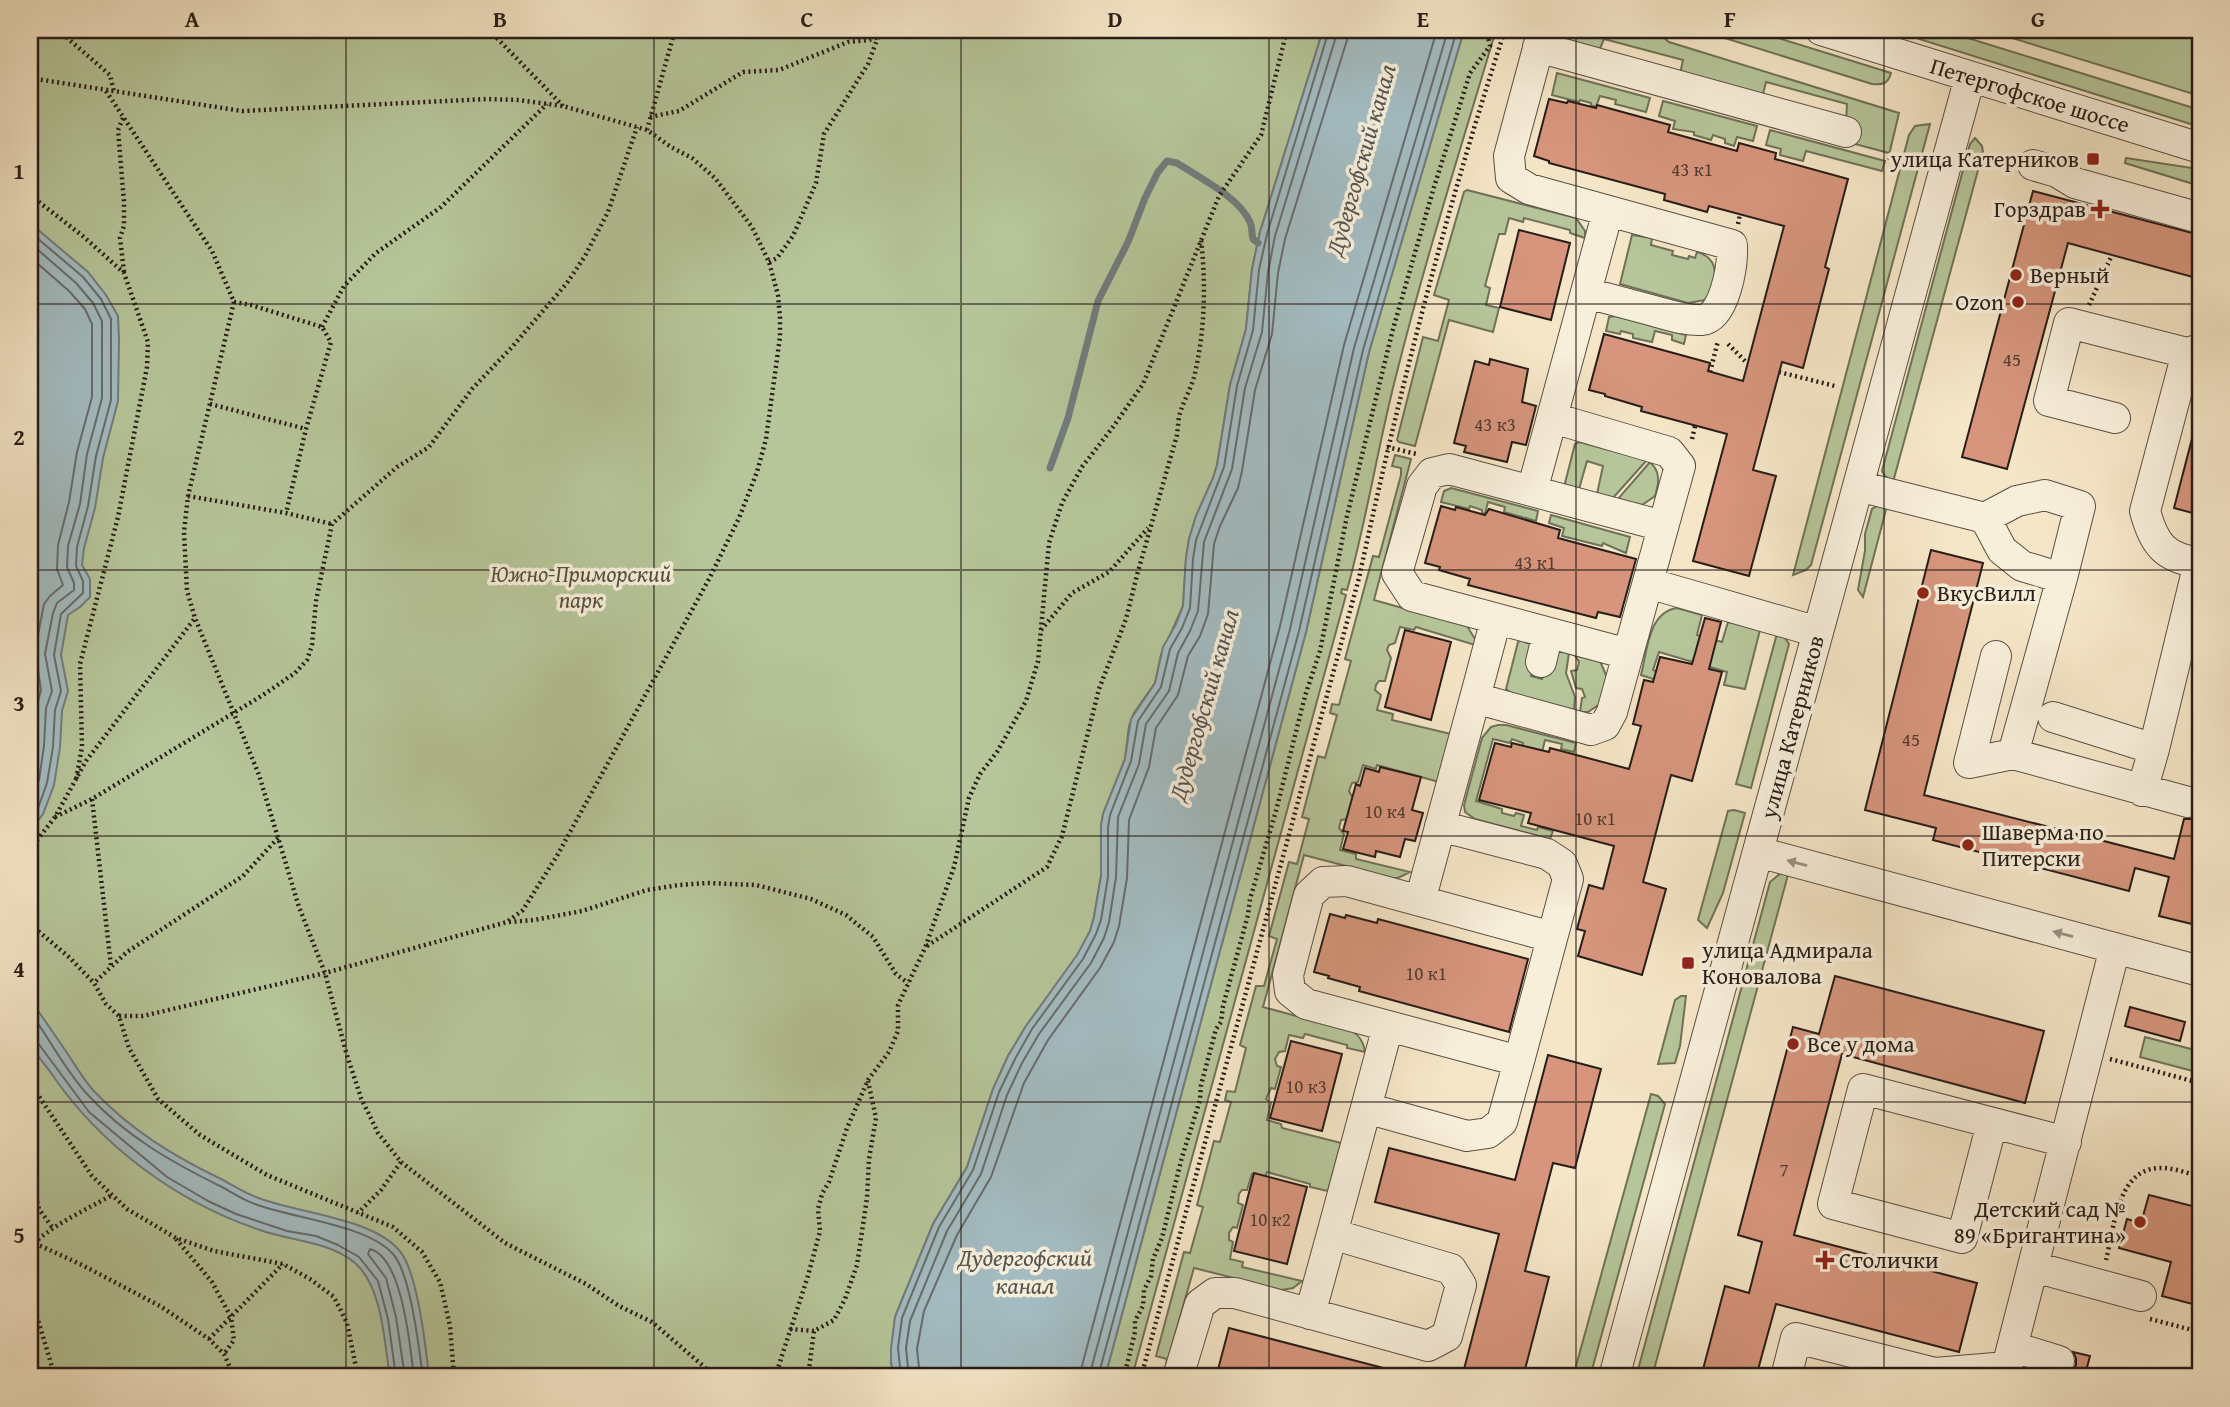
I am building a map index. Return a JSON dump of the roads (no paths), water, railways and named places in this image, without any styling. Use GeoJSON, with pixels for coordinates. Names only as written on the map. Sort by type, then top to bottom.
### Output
{"type":"FeatureCollection","features":[{"type":"Feature","properties":{"kind":"street","name":"Петергофское шоссе"},"geometry":{"type":"LineString","coordinates":[[1821,30],[2200,148]]}},
{"type":"Feature","properties":{"kind":"street"},"geometry":{"type":"LineString","coordinates":[[1587,293],[1681,318],[1704,320],[1717,312],[1733,260],[1732,245],[1529,189],[1511,178],[1509,156],[1541,38],[1846,132]]}},
{"type":"Feature","properties":{"kind":"street","name":"улица Катерников"},"geometry":{"type":"LineString","coordinates":[[1614,1377],[1970,77]]}},
{"type":"Feature","properties":{"kind":"street"},"geometry":{"type":"LineString","coordinates":[[2033,165],[2057,172],[2075,183],[2200,218]]}},
{"type":"Feature","properties":{"kind":"street"},"geometry":{"type":"LineString","coordinates":[[1532,491],[1608,211]]}},
{"type":"Feature","properties":{"kind":"street"},"geometry":{"type":"LineString","coordinates":[[2115,418],[2049,401],[2069,323],[2194,351],[2145,511],[2150,531],[2160,547],[2181,561],[2199,563],[2142,791]]}},
{"type":"Feature","properties":{"kind":"street"},"geometry":{"type":"LineString","coordinates":[[1475,698],[1591,730],[1605,725],[1612,712],[1648,583],[1680,466],[1669,452],[1553,418]]}},
{"type":"Feature","properties":{"kind":"street"},"geometry":{"type":"LineString","coordinates":[[1628,654],[1412,596],[1397,573],[1422,486],[1432,473],[1449,469],[1663,526]]}},
{"type":"Feature","properties":{"kind":"street"},"geometry":{"type":"LineString","coordinates":[[1858,486],[1985,518],[2017,501],[2045,495],[2080,506],[2012,754]]}},
{"type":"Feature","properties":{"kind":"street"},"geometry":{"type":"LineString","coordinates":[[1985,518],[2002,550],[2022,566],[2062,578]]}},
{"type":"Feature","properties":{"kind":"street"},"geometry":{"type":"LineString","coordinates":[[1648,583],[1818,632]]}},
{"type":"Feature","properties":{"kind":"street"},"geometry":{"type":"LineString","coordinates":[[1420,901],[1496,618]]}},
{"type":"Feature","properties":{"kind":"street"},"geometry":{"type":"LineString","coordinates":[[1541,662],[1548,632]]}},
{"type":"Feature","properties":{"kind":"street"},"geometry":{"type":"LineString","coordinates":[[1996,656],[1969,763],[2012,754],[2188,802]]}},
{"type":"Feature","properties":{"kind":"street"},"geometry":{"type":"LineString","coordinates":[[2053,717],[2154,748]]}},
{"type":"Feature","properties":{"kind":"street"},"geometry":{"type":"LineString","coordinates":[[1366,1108],[1467,1136],[1488,1133],[1502,1122],[1568,879],[1562,864],[1547,854],[1440,825]]}},
{"type":"Feature","properties":{"kind":"street"},"geometry":{"type":"LineString","coordinates":[[1758,852],[2200,971]]}},
{"type":"Feature","properties":{"kind":"street"},"geometry":{"type":"LineString","coordinates":[[1519,1061],[1306,1004],[1290,991],[1288,975],[1310,895],[1323,882],[1347,881],[1552,937]]}},
{"type":"Feature","properties":{"kind":"street"},"geometry":{"type":"LineString","coordinates":[[1786,1377],[1796,1338],[1934,1375],[2007,1367],[2115,948]]}},
{"type":"Feature","properties":{"kind":"street"},"geometry":{"type":"LineString","coordinates":[[1310,1314],[1388,1026]]}},
{"type":"Feature","properties":{"kind":"street"},"geometry":{"type":"LineString","coordinates":[[1992,1123],[1962,1238],[1833,1204],[1863,1089],[2066,1142]]}},
{"type":"Feature","properties":{"kind":"street"},"geometry":{"type":"LineString","coordinates":[[1178,1377],[1200,1304],[1215,1293],[1235,1293],[1428,1346],[1447,1336],[1461,1285],[1451,1269],[1332,1234]]}},
{"type":"Feature","properties":{"kind":"street"},"geometry":{"type":"LineString","coordinates":[[2034,1267],[2141,1296]]}},
{"type":"Feature","properties":{"kind":"street"},"geometry":{"type":"LineString","coordinates":[[2013,1347],[2059,1361]]}},
{"type":"Feature","properties":{"kind":"water","name":"Дудергофский канал"},"geometry":{"type":"Polygon","coordinates":[[[1323,30],[1464,30],[1369,352],[1306,632],[1105,1377],[894,1377],[891,1348],[895,1317],[933,1224],[967,1167],[993,1089],[1008,1056],[1077,955],[1090,931],[1101,876],[1103,814],[1125,759],[1131,719],[1155,683],[1163,647],[1183,606],[1189,539],[1217,465],[1230,385],[1246,329],[1252,269],[1260,232],[1323,30]]]}},
{"type":"Feature","properties":{"kind":"water"},"geometry":{"type":"Polygon","coordinates":[[[30,223],[88,272],[106,295],[118,316],[119,340],[118,401],[103,458],[82,565],[90,579],[90,597],[68,615],[61,655],[68,691],[62,711],[54,785],[43,814],[30,831],[30,223]]]}},
{"type":"Feature","properties":{"kind":"water"},"geometry":{"type":"Polygon","coordinates":[[[30,999],[93,1090],[122,1118],[154,1141],[252,1195],[370,1230],[399,1250],[416,1291],[429,1377],[390,1377],[377,1301],[371,1286],[355,1263],[333,1250],[260,1230],[199,1204],[142,1168],[117,1147],[71,1099],[34,1050],[28,1032],[30,999]]]}},
{"type":"Feature","properties":{"kind":"waterway"},"geometry":{"type":"LineString","coordinates":[[1050,468],[1068,418],[1098,301],[1128,242],[1145,198],[1158,172],[1167,161],[1177,163],[1197,175],[1237,204],[1250,222],[1253,239],[1258,243]]}},
{"type":"Feature","properties":{"kind":"place","name":"улица Катерников"},"geometry":{"type":"Point","coordinates":[2093,159]}},
{"type":"Feature","properties":{"kind":"place","name":"Горздрав"},"geometry":{"type":"Point","coordinates":[2100,209]}},
{"type":"Feature","properties":{"kind":"place","name":"Верный"},"geometry":{"type":"Point","coordinates":[2016,275]}},
{"type":"Feature","properties":{"kind":"place","name":"Ozon"},"geometry":{"type":"Point","coordinates":[2018,302]}},
{"type":"Feature","properties":{"kind":"place","name":"ВкусВилл"},"geometry":{"type":"Point","coordinates":[1923,593]}},
{"type":"Feature","properties":{"kind":"place","name":"Шаверма по Питерски"},"geometry":{"type":"Point","coordinates":[1968,845]}},
{"type":"Feature","properties":{"kind":"place","name":"улица Адмирала Коновалова"},"geometry":{"type":"Point","coordinates":[1688,963]}},
{"type":"Feature","properties":{"kind":"place","name":"Все у дома"},"geometry":{"type":"Point","coordinates":[1793,1044]}},
{"type":"Feature","properties":{"kind":"place","name":"Детский сад № 89 «Бригантина»"},"geometry":{"type":"Point","coordinates":[2140,1222]}},
{"type":"Feature","properties":{"kind":"place","name":"Столички"},"geometry":{"type":"Point","coordinates":[1825,1260]}},
{"type":"Feature","properties":{"kind":"park label","name":"Южно-Приморский парк"},"geometry":{"type":"Point","coordinates":[581,587]}}]}
